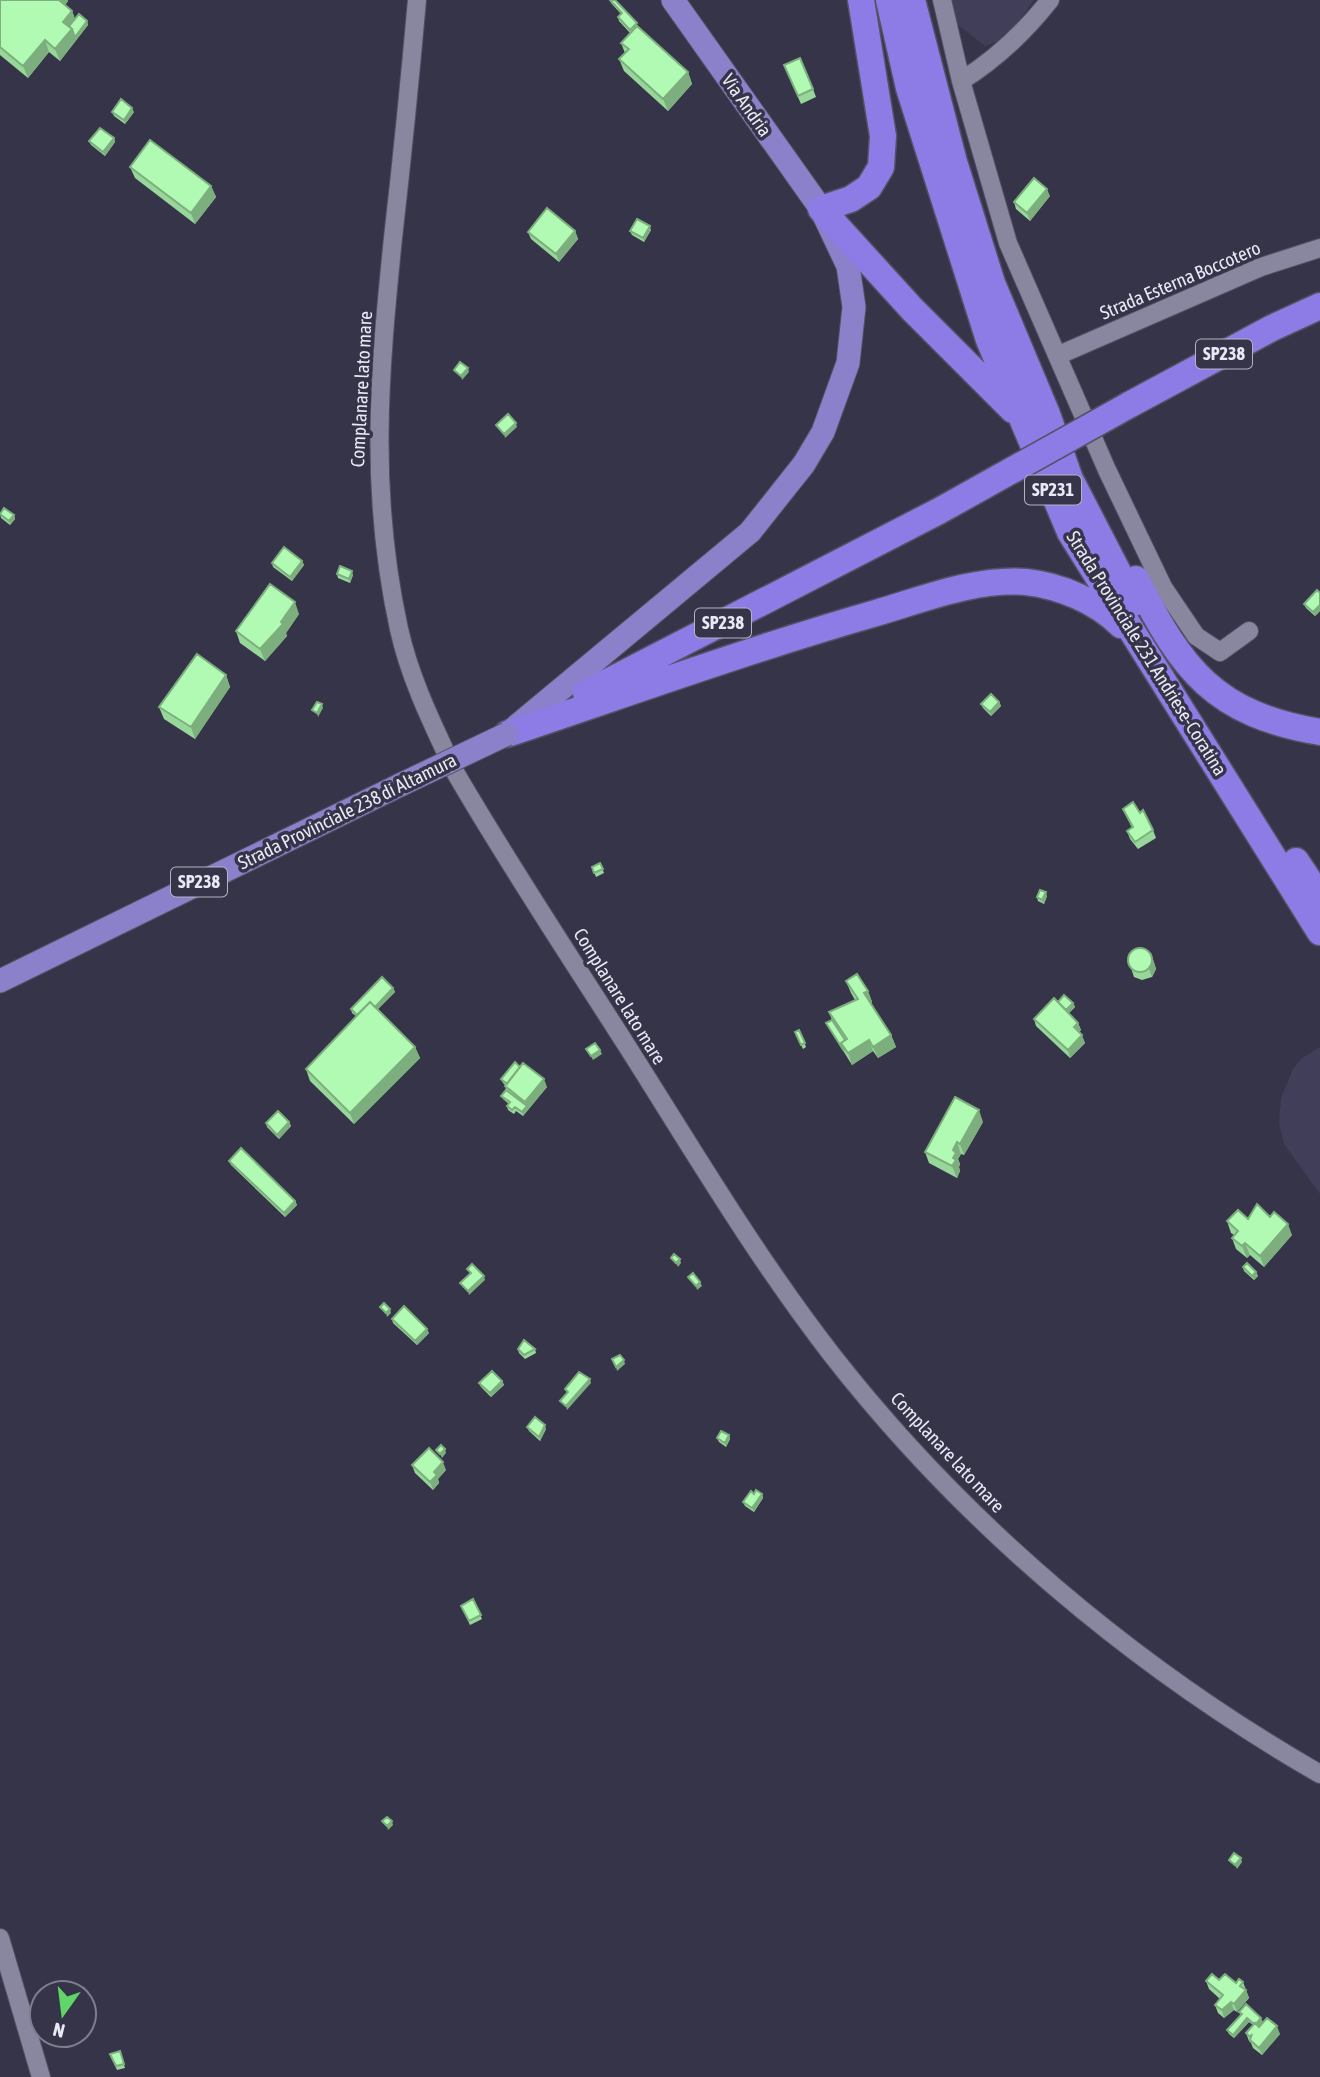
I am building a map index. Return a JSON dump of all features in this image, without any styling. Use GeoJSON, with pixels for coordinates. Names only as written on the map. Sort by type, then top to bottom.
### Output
{"type":"FeatureCollection","features":[{"type":"Feature","properties":{"kind":"highway"},"geometry":{"type":"LineString","coordinates":[[862,0],[883,136],[881,167],[869,187],[851,199],[821,209],[912,309],[1023,420]]}},
{"type":"Feature","properties":{"kind":"highway","name":"Strada Provinciale 231 Andriese-Coratina"},"geometry":{"type":"LineString","coordinates":[[889,0],[909,88],[989,340],[1070,532],[1320,932]]}},
{"type":"Feature","properties":{"kind":"highway","name":"Strada Provinciale 231 Andriese-Coratina"},"geometry":{"type":"LineString","coordinates":[[912,0],[954,162],[992,283],[1080,502],[1171,669],[1320,897]]}},
{"type":"Feature","properties":{"kind":"highway","name":"SP238"},"geometry":{"type":"LineString","coordinates":[[507,734],[939,511],[1272,328],[1320,306]]}},
{"type":"Feature","properties":{"kind":"highway"},"geometry":{"type":"LineString","coordinates":[[1080,502],[1105,518],[1152,610],[1181,659],[1206,687],[1234,706],[1269,721],[1320,732]]}},
{"type":"Feature","properties":{"kind":"highway"},"geometry":{"type":"LineString","coordinates":[[507,734],[803,635],[953,590],[990,583],[1025,582],[1060,588],[1091,603],[1120,623],[1181,710]]}},
{"type":"Feature","properties":{"kind":"main road","name":"Via Andria"},"geometry":{"type":"LineString","coordinates":[[507,734],[750,532],[804,464],[827,422],[848,363],[854,307],[848,267],[821,209],[673,0]]}},
{"type":"Feature","properties":{"kind":"main road","name":"Strada Provinciale 238 di Altamura"},"geometry":{"type":"LineString","coordinates":[[0,981],[507,734]]}},
{"type":"Feature","properties":{"kind":"street","name":"Complanare lato mare"},"geometry":{"type":"LineString","coordinates":[[417,0],[379,385],[377,474],[384,552],[399,630],[423,705],[455,772],[769,1269],[833,1356],[902,1436],[994,1531],[1052,1585],[1136,1653],[1249,1733],[1320,1774]]}},
{"type":"Feature","properties":{"kind":"street"},"geometry":{"type":"LineString","coordinates":[[942,0],[961,81],[1008,243],[1107,470],[1163,587],[1196,636],[1220,652],[1250,631]]}},
{"type":"Feature","properties":{"kind":"street"},"geometry":{"type":"LineString","coordinates":[[961,81],[991,62],[1028,27],[1050,0]]}},
{"type":"Feature","properties":{"kind":"street","name":"Strada Esterna Boccotero"},"geometry":{"type":"LineString","coordinates":[[1059,355],[1261,267],[1320,248]]}},
{"type":"Feature","properties":{"kind":"street"},"geometry":{"type":"LineString","coordinates":[[0,1938],[41,2077]]}},
{"type":"Feature","properties":{"kind":"shaded area"},"geometry":{"type":"Polygon","coordinates":[[[952,0],[1034,0],[1006,38],[985,46],[957,24],[952,0]]]}},
{"type":"Feature","properties":{"kind":"shaded area"},"geometry":{"type":"Polygon","coordinates":[[[1320,1047],[1320,1194],[1284,1144],[1279,1123],[1281,1098],[1293,1069],[1302,1058],[1320,1047]]]}},
{"type":"Feature","properties":{"kind":"building"},"geometry":{"type":"Polygon","coordinates":[[[0,0],[59,0],[72,11],[63,22],[72,29],[55,49],[45,40],[23,66],[0,47],[0,0]]]}},
{"type":"Feature","properties":{"kind":"building"},"geometry":{"type":"Polygon","coordinates":[[[610,0],[615,0],[637,23],[630,30],[618,17],[622,13],[610,0]]]}},
{"type":"Feature","properties":{"kind":"building"},"geometry":{"type":"Polygon","coordinates":[[[79,14],[87,21],[75,37],[69,26],[79,14]]]}},
{"type":"Feature","properties":{"kind":"building"},"geometry":{"type":"Polygon","coordinates":[[[637,26],[688,72],[663,99],[619,59],[629,49],[621,43],[637,26]]]}},
{"type":"Feature","properties":{"kind":"building"},"geometry":{"type":"Polygon","coordinates":[[[800,58],[813,89],[798,96],[784,65],[800,58]]]}},
{"type":"Feature","properties":{"kind":"building"},"geometry":{"type":"Polygon","coordinates":[[[121,99],[132,108],[124,120],[112,112],[121,99]]]}},
{"type":"Feature","properties":{"kind":"building"},"geometry":{"type":"Polygon","coordinates":[[[100,128],[114,138],[103,152],[89,141],[100,128]]]}},
{"type":"Feature","properties":{"kind":"building"},"geometry":{"type":"Polygon","coordinates":[[[150,140],[211,186],[191,213],[130,167],[150,140]]]}},
{"type":"Feature","properties":{"kind":"building"},"geometry":{"type":"Polygon","coordinates":[[[1034,178],[1047,189],[1027,213],[1014,202],[1034,178]]]}},
{"type":"Feature","properties":{"kind":"building"},"geometry":{"type":"Polygon","coordinates":[[[547,208],[575,231],[556,254],[528,232],[547,208]]]}},
{"type":"Feature","properties":{"kind":"building"},"geometry":{"type":"Polygon","coordinates":[[[637,219],[650,226],[643,238],[630,231],[637,219]]]}},
{"type":"Feature","properties":{"kind":"building"},"geometry":{"type":"Polygon","coordinates":[[[460,362],[468,368],[461,376],[454,370],[460,362]]]}},
{"type":"Feature","properties":{"kind":"building"},"geometry":{"type":"Polygon","coordinates":[[[508,414],[516,423],[504,434],[496,425],[508,414]]]}},
{"type":"Feature","properties":{"kind":"building"},"geometry":{"type":"Polygon","coordinates":[[[4,508],[14,515],[9,521],[0,514],[4,508]]]}},
{"type":"Feature","properties":{"kind":"building"},"geometry":{"type":"Polygon","coordinates":[[[284,547],[302,561],[290,577],[272,563],[284,547]]]}},
{"type":"Feature","properties":{"kind":"building"},"geometry":{"type":"Polygon","coordinates":[[[340,566],[352,571],[349,579],[337,574],[340,566]]]}},
{"type":"Feature","properties":{"kind":"building"},"geometry":{"type":"Polygon","coordinates":[[[270,584],[295,602],[281,622],[283,624],[260,649],[236,631],[270,584]]]}},
{"type":"Feature","properties":{"kind":"building"},"geometry":{"type":"Polygon","coordinates":[[[1317,590],[1320,593],[1320,605],[1313,612],[1304,604],[1317,590]]]}},
{"type":"Feature","properties":{"kind":"building"},"geometry":{"type":"Polygon","coordinates":[[[197,654],[226,675],[191,727],[159,707],[197,654]]]}},
{"type":"Feature","properties":{"kind":"building"},"geometry":{"type":"Polygon","coordinates":[[[991,694],[999,702],[990,712],[981,704],[991,694]]]}},
{"type":"Feature","properties":{"kind":"building"},"geometry":{"type":"Polygon","coordinates":[[[317,702],[322,704],[317,713],[312,710],[317,702]]]}},
{"type":"Feature","properties":{"kind":"building"},"geometry":{"type":"Polygon","coordinates":[[[1133,802],[1140,813],[1143,810],[1153,830],[1135,842],[1127,831],[1133,827],[1123,809],[1133,802]]]}},
{"type":"Feature","properties":{"kind":"building"},"geometry":{"type":"Polygon","coordinates":[[[600,863],[603,869],[594,873],[592,867],[600,863]]]}},
{"type":"Feature","properties":{"kind":"building"},"geometry":{"type":"Polygon","coordinates":[[[1040,890],[1046,892],[1042,900],[1037,897],[1040,890]]]}},
{"type":"Feature","properties":{"kind":"building"},"geometry":{"type":"Polygon","coordinates":[[[1140,948],[1151,955],[1152,960],[1145,971],[1140,972],[1129,965],[1128,960],[1135,949],[1140,948]]]}},
{"type":"Feature","properties":{"kind":"building"},"geometry":{"type":"Polygon","coordinates":[[[857,974],[868,991],[864,993],[891,1035],[873,1047],[869,1040],[848,1053],[841,1043],[847,1039],[829,1012],[858,999],[846,981],[857,974]]]}},
{"type":"Feature","properties":{"kind":"building"},"geometry":{"type":"Polygon","coordinates":[[[382,977],[393,988],[375,1007],[370,1002],[357,1015],[351,1009],[382,977]]]}},
{"type":"Feature","properties":{"kind":"building"},"geometry":{"type":"Polygon","coordinates":[[[1064,995],[1073,1003],[1066,1010],[1058,1002],[1064,995]]]}},
{"type":"Feature","properties":{"kind":"building"},"geometry":{"type":"Polygon","coordinates":[[[1054,998],[1078,1023],[1074,1027],[1082,1035],[1068,1050],[1034,1019],[1054,998]]]}},
{"type":"Feature","properties":{"kind":"building"},"geometry":{"type":"Polygon","coordinates":[[[370,1002],[415,1047],[350,1113],[306,1069],[370,1002]]]}},
{"type":"Feature","properties":{"kind":"building"},"geometry":{"type":"Polygon","coordinates":[[[832,1020],[845,1040],[841,1043],[844,1051],[826,1023],[832,1020]]]}},
{"type":"Feature","properties":{"kind":"building"},"geometry":{"type":"Polygon","coordinates":[[[799,1030],[805,1043],[801,1045],[795,1032],[799,1030]]]}},
{"type":"Feature","properties":{"kind":"building"},"geometry":{"type":"Polygon","coordinates":[[[595,1043],[600,1050],[591,1056],[586,1049],[595,1043]]]}},
{"type":"Feature","properties":{"kind":"building"},"geometry":{"type":"Polygon","coordinates":[[[515,1062],[520,1067],[507,1084],[501,1079],[515,1062]]]}},
{"type":"Feature","properties":{"kind":"building"},"geometry":{"type":"Polygon","coordinates":[[[523,1063],[544,1079],[525,1102],[505,1086],[523,1063]]]}},
{"type":"Feature","properties":{"kind":"building"},"geometry":{"type":"Polygon","coordinates":[[[506,1090],[527,1106],[522,1112],[507,1106],[510,1102],[501,1096],[506,1090]]]}},
{"type":"Feature","properties":{"kind":"building"},"geometry":{"type":"Polygon","coordinates":[[[955,1097],[979,1110],[960,1144],[957,1142],[953,1150],[956,1153],[953,1158],[956,1160],[952,1166],[925,1152],[955,1097]]]}},
{"type":"Feature","properties":{"kind":"building"},"geometry":{"type":"Polygon","coordinates":[[[278,1111],[289,1122],[277,1135],[266,1123],[278,1111]]]}},
{"type":"Feature","properties":{"kind":"building"},"geometry":{"type":"Polygon","coordinates":[[[241,1148],[295,1201],[284,1213],[229,1161],[241,1148]]]}},
{"type":"Feature","properties":{"kind":"building"},"geometry":{"type":"Polygon","coordinates":[[[1257,1204],[1270,1217],[1274,1212],[1288,1224],[1260,1256],[1245,1243],[1242,1246],[1232,1238],[1238,1231],[1227,1221],[1238,1210],[1248,1219],[1257,1204]]]}},
{"type":"Feature","properties":{"kind":"building"},"geometry":{"type":"Polygon","coordinates":[[[674,1254],[680,1259],[676,1263],[671,1258],[674,1254]]]}},
{"type":"Feature","properties":{"kind":"building"},"geometry":{"type":"Polygon","coordinates":[[[1247,1263],[1256,1272],[1252,1276],[1243,1267],[1247,1263]]]}},
{"type":"Feature","properties":{"kind":"building"},"geometry":{"type":"Polygon","coordinates":[[[472,1264],[484,1276],[468,1291],[460,1283],[471,1273],[467,1269],[472,1264]]]}},
{"type":"Feature","properties":{"kind":"building"},"geometry":{"type":"Polygon","coordinates":[[[693,1273],[700,1282],[696,1286],[688,1277],[693,1273]]]}},
{"type":"Feature","properties":{"kind":"building"},"geometry":{"type":"Polygon","coordinates":[[[384,1303],[390,1309],[386,1313],[380,1307],[384,1303]]]}},
{"type":"Feature","properties":{"kind":"building"},"geometry":{"type":"Polygon","coordinates":[[[404,1306],[427,1329],[415,1341],[392,1319],[404,1306]]]}},
{"type":"Feature","properties":{"kind":"building"},"geometry":{"type":"Polygon","coordinates":[[[524,1340],[535,1349],[524,1355],[518,1349],[524,1340]]]}},
{"type":"Feature","properties":{"kind":"building"},"geometry":{"type":"Polygon","coordinates":[[[620,1355],[624,1360],[616,1367],[612,1359],[620,1355]]]}},
{"type":"Feature","properties":{"kind":"building"},"geometry":{"type":"Polygon","coordinates":[[[492,1371],[502,1381],[490,1393],[479,1383],[492,1371]]]}},
{"type":"Feature","properties":{"kind":"building"},"geometry":{"type":"Polygon","coordinates":[[[579,1372],[590,1379],[566,1406],[560,1401],[568,1392],[565,1389],[579,1372]]]}},
{"type":"Feature","properties":{"kind":"building"},"geometry":{"type":"Polygon","coordinates":[[[535,1417],[545,1425],[539,1437],[527,1427],[535,1417]]]}},
{"type":"Feature","properties":{"kind":"building"},"geometry":{"type":"Polygon","coordinates":[[[721,1431],[729,1435],[725,1443],[717,1438],[721,1431]]]}},
{"type":"Feature","properties":{"kind":"building"},"geometry":{"type":"Polygon","coordinates":[[[441,1445],[445,1449],[440,1454],[436,1450],[441,1445]]]}},
{"type":"Feature","properties":{"kind":"building"},"geometry":{"type":"Polygon","coordinates":[[[429,1448],[443,1462],[430,1482],[412,1465],[429,1448]]]}},
{"type":"Feature","properties":{"kind":"building"},"geometry":{"type":"Polygon","coordinates":[[[756,1490],[762,1494],[752,1508],[743,1502],[751,1491],[754,1494],[756,1490]]]}},
{"type":"Feature","properties":{"kind":"building"},"geometry":{"type":"Polygon","coordinates":[[[473,1599],[481,1615],[469,1621],[461,1606],[473,1599]]]}},
{"type":"Feature","properties":{"kind":"building"},"geometry":{"type":"Polygon","coordinates":[[[387,1817],[392,1821],[387,1826],[382,1821],[387,1817]]]}},
{"type":"Feature","properties":{"kind":"building"},"geometry":{"type":"Polygon","coordinates":[[[1234,1853],[1241,1858],[1235,1865],[1229,1860],[1234,1853]]]}},
{"type":"Feature","properties":{"kind":"building"},"geometry":{"type":"Polygon","coordinates":[[[1212,1974],[1219,1980],[1225,1974],[1236,1983],[1239,1979],[1243,1982],[1240,1986],[1246,1990],[1234,2004],[1231,2002],[1222,2010],[1215,2005],[1223,1995],[1206,1981],[1212,1974]]]}},
{"type":"Feature","properties":{"kind":"building"},"geometry":{"type":"Polygon","coordinates":[[[1246,2004],[1261,2018],[1254,2024],[1247,2018],[1233,2035],[1227,2030],[1242,2014],[1239,2012],[1246,2004]]]}},
{"type":"Feature","properties":{"kind":"building"},"geometry":{"type":"Polygon","coordinates":[[[1267,2018],[1277,2026],[1259,2048],[1250,2040],[1252,2034],[1250,2037],[1246,2033],[1255,2023],[1259,2027],[1267,2018]]]}},
{"type":"Feature","properties":{"kind":"building"},"geometry":{"type":"Polygon","coordinates":[[[120,2051],[124,2064],[116,2066],[110,2054],[120,2051]]]}}]}
